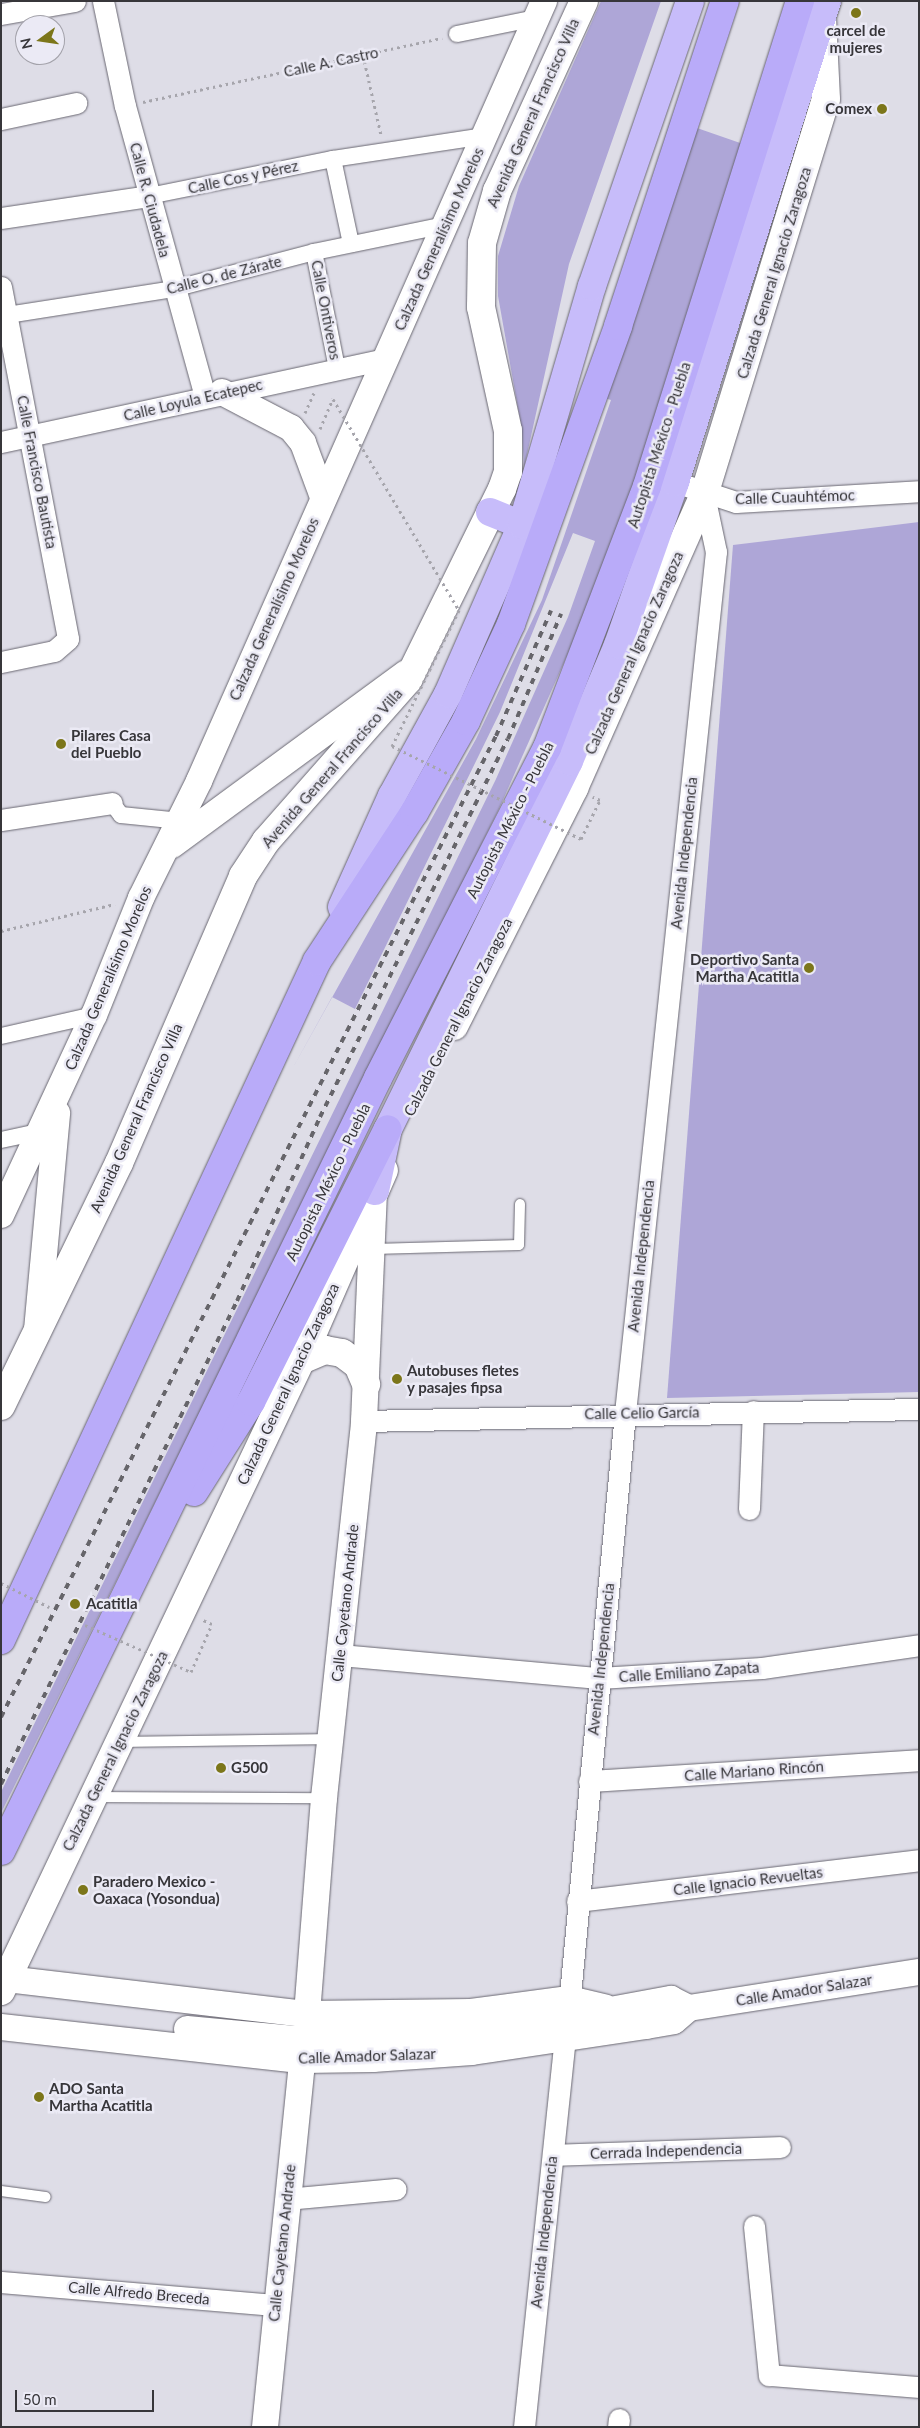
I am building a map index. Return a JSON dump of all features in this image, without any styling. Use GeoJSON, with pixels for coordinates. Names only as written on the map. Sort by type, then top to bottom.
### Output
{"type":"FeatureCollection","features":[{"type":"Feature","properties":{"kind":"highway"},"geometry":{"type":"LineString","coordinates":[[1,1640],[392,796],[448,694],[522,525],[592,286],[690,1]]}},
{"type":"Feature","properties":{"kind":"highway"},"geometry":{"type":"LineString","coordinates":[[317,961],[414,813],[466,721],[511,624],[618,326],[725,1]]}},
{"type":"Feature","properties":{"kind":"highway","name":"Calzada General Ignacio Zaragoza"},"geometry":{"type":"LineString","coordinates":[[374,1191],[388,1129],[569,761],[618,645],[675,482],[817,6]]}},
{"type":"Feature","properties":{"kind":"highway","name":"Autopista México - Puebla"},"geometry":{"type":"LineString","coordinates":[[124,1600],[374,1087],[547,748],[647,486],[817,6]]}},
{"type":"Feature","properties":{"kind":"highway"},"geometry":{"type":"LineString","coordinates":[[490,512],[522,525]]}},
{"type":"Feature","properties":{"kind":"highway"},"geometry":{"type":"LineString","coordinates":[[1,1851],[124,1600],[251,1402],[388,1129]]}},
{"type":"Feature","properties":{"kind":"main road","name":"Avenida General Francisco Villa"},"geometry":{"type":"LineString","coordinates":[[1,1406],[119,1163],[251,862],[397,696],[419,663],[508,472],[510,456],[479,287],[486,225],[584,1]]}},
{"type":"Feature","properties":{"kind":"main road","name":"Calzada General Ignacio Zaragoza"},"geometry":{"type":"LineString","coordinates":[[4,1985],[300,1360],[374,1191],[574,788],[704,495],[826,99],[817,6]]}},
{"type":"Feature","properties":{"kind":"main road"},"geometry":{"type":"LineString","coordinates":[[300,1360],[324,1350],[342,1353],[358,1365],[366,1384]]}},
{"type":"Feature","properties":{"kind":"street"},"geometry":{"type":"LineString","coordinates":[[1,14],[75,1]]}},
{"type":"Feature","properties":{"kind":"street","name":"Calle R. Ciudadela"},"geometry":{"type":"LineString","coordinates":[[103,1],[125,106],[174,289],[213,395]]}},
{"type":"Feature","properties":{"kind":"street"},"geometry":{"type":"LineString","coordinates":[[457,34],[540,10]]}},
{"type":"Feature","properties":{"kind":"street","name":"Calzada Generalísimo Morelos"},"geometry":{"type":"LineString","coordinates":[[1,1215],[94,1015],[141,898],[181,821],[540,10]]}},
{"type":"Feature","properties":{"kind":"street"},"geometry":{"type":"LineString","coordinates":[[1,119],[76,103]]}},
{"type":"Feature","properties":{"kind":"street","name":"Calle Cos y Pérez"},"geometry":{"type":"LineString","coordinates":[[1,218],[149,196],[333,159],[485,136]]}},
{"type":"Feature","properties":{"kind":"street"},"geometry":{"type":"LineString","coordinates":[[333,159],[351,244]]}},
{"type":"Feature","properties":{"kind":"street","name":"Calle O. de Zárate"},"geometry":{"type":"LineString","coordinates":[[4,316],[174,289],[314,252],[445,224]]}},
{"type":"Feature","properties":{"kind":"street","name":"Calle Ontiveros"},"geometry":{"type":"LineString","coordinates":[[314,252],[331,369]]}},
{"type":"Feature","properties":{"kind":"street","name":"Calle Francisco Bautista"},"geometry":{"type":"LineString","coordinates":[[1,286],[4,316],[30,438],[68,640],[54,651],[1,662]]}},
{"type":"Feature","properties":{"kind":"street","name":"Calle Loyula Ecatepec"},"geometry":{"type":"LineString","coordinates":[[1,442],[30,438],[213,395],[385,359]]}},
{"type":"Feature","properties":{"kind":"street"},"geometry":{"type":"LineString","coordinates":[[213,395],[291,428],[303,443],[323,497]]}},
{"type":"Feature","properties":{"kind":"street","name":"Calle Cuauhtémoc"},"geometry":{"type":"LineString","coordinates":[[675,482],[704,495],[736,502],[919,491]]}},
{"type":"Feature","properties":{"kind":"street","name":"Avenida Independencia"},"geometry":{"type":"LineString","coordinates":[[524,2427],[567,2018],[625,1413],[716,552],[704,495]]}},
{"type":"Feature","properties":{"kind":"street"},"geometry":{"type":"LineString","coordinates":[[165,850],[419,663]]}},
{"type":"Feature","properties":{"kind":"street"},"geometry":{"type":"LineString","coordinates":[[1,820],[112,803],[120,815],[181,821]]}},
{"type":"Feature","properties":{"kind":"street"},"geometry":{"type":"LineString","coordinates":[[1,1036],[94,1015]]}},
{"type":"Feature","properties":{"kind":"street"},"geometry":{"type":"LineString","coordinates":[[36,1336],[59,1092]]}},
{"type":"Feature","properties":{"kind":"street"},"geometry":{"type":"LineString","coordinates":[[1,1140],[40,1132]]}},
{"type":"Feature","properties":{"kind":"street","name":"Calle Cayetano Andrade"},"geometry":{"type":"LineString","coordinates":[[307,2014],[324,1798],[364,1421],[373,1250],[374,1191]]}},
{"type":"Feature","properties":{"kind":"street","name":"Calle Celio García"},"geometry":{"type":"LineString","coordinates":[[364,1421],[625,1413],[919,1409]]}},
{"type":"Feature","properties":{"kind":"street"},"geometry":{"type":"LineString","coordinates":[[749,1510],[753,1411]]}},
{"type":"Feature","properties":{"kind":"street","name":"Calle Emiliano Zapata"},"geometry":{"type":"LineString","coordinates":[[340,1655],[599,1678],[762,1668],[919,1645]]}},
{"type":"Feature","properties":{"kind":"street","name":"Calle Mariano Rincón"},"geometry":{"type":"LineString","coordinates":[[589,1781],[919,1760]]}},
{"type":"Feature","properties":{"kind":"street","name":"Calle Ignacio Revueltas"},"geometry":{"type":"LineString","coordinates":[[577,1901],[919,1860]]}},
{"type":"Feature","properties":{"kind":"street","name":"Calle Amador Salazar"},"geometry":{"type":"LineString","coordinates":[[4,1985],[307,2014],[471,2012],[610,2020],[671,2000],[680,2000],[689,2008],[919,1972]]}},
{"type":"Feature","properties":{"kind":"street","name":"Calle Amador Salazar"},"geometry":{"type":"LineString","coordinates":[[1,2010],[295,2039],[415,2036],[567,2018],[610,2020]]}},
{"type":"Feature","properties":{"kind":"street","name":"Calle Amador Salazar"},"geometry":{"type":"LineString","coordinates":[[1,2027],[302,2060],[472,2052],[567,2018]]}},
{"type":"Feature","properties":{"kind":"street","name":"Calle Cayetano Andrade"},"geometry":{"type":"LineString","coordinates":[[265,2427],[286,2199],[302,2060]]}},
{"type":"Feature","properties":{"kind":"street","name":"Cerrada Independencia"},"geometry":{"type":"LineString","coordinates":[[553,2155],[780,2147]]}},
{"type":"Feature","properties":{"kind":"street"},"geometry":{"type":"LineString","coordinates":[[286,2199],[396,2189]]}},
{"type":"Feature","properties":{"kind":"street"},"geometry":{"type":"LineString","coordinates":[[754,2226],[769,2375],[919,2387]]}},
{"type":"Feature","properties":{"kind":"street","name":"Calle Alfredo Breceda"},"geometry":{"type":"LineString","coordinates":[[1,2282],[276,2304]]}},
{"type":"Feature","properties":{"kind":"lane"},"geometry":{"type":"LineString","coordinates":[[373,1250],[519,1245],[520,1204]]}},
{"type":"Feature","properties":{"kind":"lane"},"geometry":{"type":"LineString","coordinates":[[118,1742],[331,1739]]}},
{"type":"Feature","properties":{"kind":"lane"},"geometry":{"type":"LineString","coordinates":[[92,1797],[324,1798]]}},
{"type":"Feature","properties":{"kind":"lane"},"geometry":{"type":"LineString","coordinates":[[1,2191],[46,2197]]}},
{"type":"Feature","properties":{"kind":"path","name":"Calle A. Castro"},"geometry":{"type":"LineString","coordinates":[[125,106],[457,34]]}},
{"type":"Feature","properties":{"kind":"path"},"geometry":{"type":"LineString","coordinates":[[363,55],[381,138]]}},
{"type":"Feature","properties":{"kind":"path"},"geometry":{"type":"LineString","coordinates":[[301,423],[331,369]]}},
{"type":"Feature","properties":{"kind":"path"},"geometry":{"type":"LineString","coordinates":[[313,430],[319,433],[333,399],[460,610],[392,746],[581,839],[600,800]]}},
{"type":"Feature","properties":{"kind":"path"},"geometry":{"type":"LineString","coordinates":[[1,931],[141,898]]}},
{"type":"Feature","properties":{"kind":"path"},"geometry":{"type":"LineString","coordinates":[[1,1583],[49,1607]]}},
{"type":"Feature","properties":{"kind":"path"},"geometry":{"type":"LineString","coordinates":[[85,1625],[191,1672],[212,1624]]}},
{"type":"Feature","properties":{"kind":"shaded area"},"geometry":{"type":"Polygon","coordinates":[[[601,1],[661,1],[569,264],[524,468],[522,431],[498,296],[498,256],[519,186],[601,1]]]}},
{"type":"Feature","properties":{"kind":"shaded area"},"geometry":{"type":"Polygon","coordinates":[[[671,119],[769,153],[611,635],[582,622],[498,811],[1,1813],[1,1792],[496,779],[568,617],[595,541],[573,533],[500,712],[355,1009],[332,997],[476,739],[542,600],[611,400],[585,392],[671,119]]]}},
{"type":"Feature","properties":{"kind":"shaded area","name":"Deportivo Santa Martha Acatitla"},"geometry":{"type":"Polygon","coordinates":[[[919,522],[919,1392],[667,1398],[733,545],[919,522]]]}},
{"type":"Feature","properties":{"kind":"railway"},"geometry":{"type":"LineString","coordinates":[[1,1717],[496,736],[551,611]]}},
{"type":"Feature","properties":{"kind":"railway"},"geometry":{"type":"LineString","coordinates":[[1,1784],[237,1301],[320,1117],[508,739],[561,614]]}},
{"type":"Feature","properties":{"kind":"place","name":"carcel de mujeres"},"geometry":{"type":"Point","coordinates":[856,13]}},
{"type":"Feature","properties":{"kind":"place","name":"Comex"},"geometry":{"type":"Point","coordinates":[882,109]}},
{"type":"Feature","properties":{"kind":"place","name":"Pilares Casa del Pueblo"},"geometry":{"type":"Point","coordinates":[61,744]}},
{"type":"Feature","properties":{"kind":"place","name":"Deportivo Santa Martha Acatitla"},"geometry":{"type":"Point","coordinates":[809,968]}},
{"type":"Feature","properties":{"kind":"place","name":"Autobuses fletes y pasajes fipsa"},"geometry":{"type":"Point","coordinates":[397,1379]}},
{"type":"Feature","properties":{"kind":"place","name":"Acatitla"},"geometry":{"type":"Point","coordinates":[75,1604]}},
{"type":"Feature","properties":{"kind":"place","name":"G500"},"geometry":{"type":"Point","coordinates":[221,1768]}},
{"type":"Feature","properties":{"kind":"place","name":"Paradero Mexico - Oaxaca (Yosondua)"},"geometry":{"type":"Point","coordinates":[83,1890]}},
{"type":"Feature","properties":{"kind":"place","name":"ADO Santa Martha Acatitla"},"geometry":{"type":"Point","coordinates":[39,2097]}}]}
